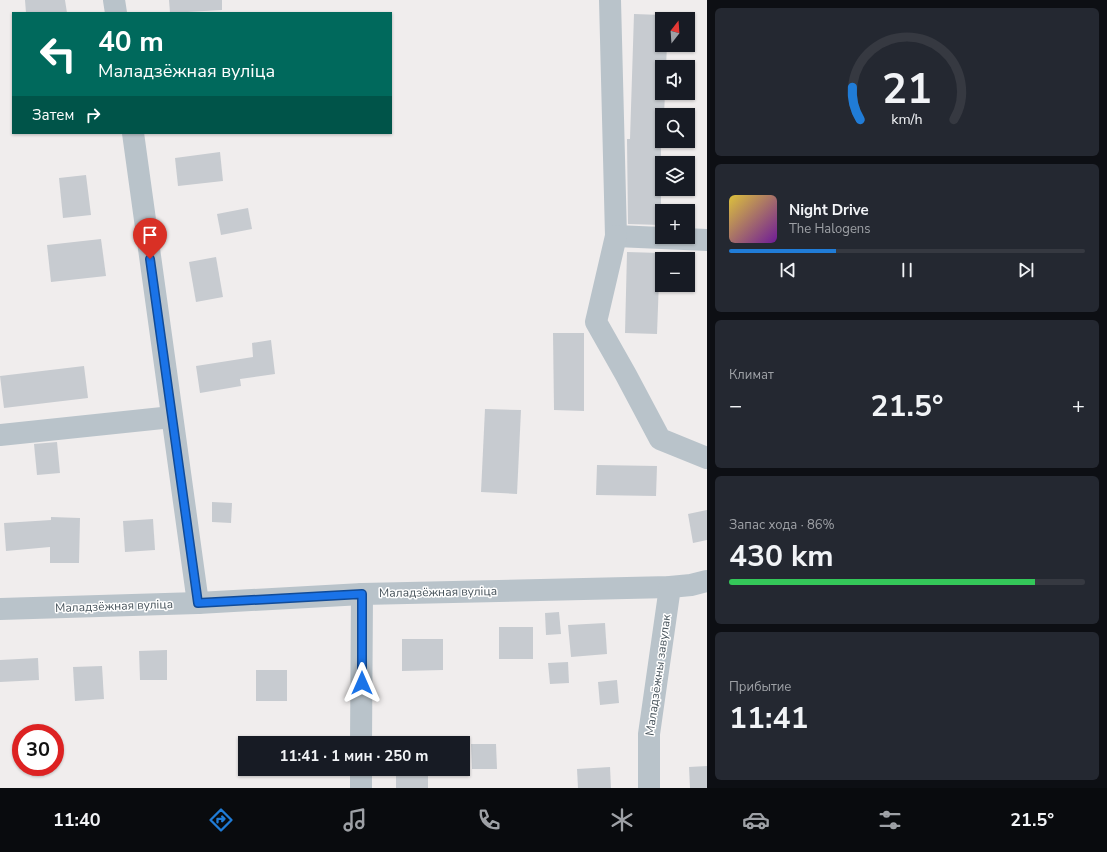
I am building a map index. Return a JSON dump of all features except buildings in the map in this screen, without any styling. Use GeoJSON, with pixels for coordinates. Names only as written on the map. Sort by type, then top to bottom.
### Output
{"type":"FeatureCollection","features":[{"type":"Feature","properties":{"kind":"street"},"geometry":{"type":"LineString","coordinates":[[114,0],[116,12]]}},
{"type":"Feature","properties":{"kind":"street"},"geometry":{"type":"LineString","coordinates":[[610,0],[616,236],[596,322],[660,439],[707,458]]}},
{"type":"Feature","properties":{"kind":"street"},"geometry":{"type":"LineString","coordinates":[[133,134],[198,603]]}},
{"type":"Feature","properties":{"kind":"street"},"geometry":{"type":"LineString","coordinates":[[616,236],[707,240]]}},
{"type":"Feature","properties":{"kind":"street"},"geometry":{"type":"LineString","coordinates":[[0,435],[172,416]]}},
{"type":"Feature","properties":{"kind":"street","name":"Маладзёжная вуліца"},"geometry":{"type":"LineString","coordinates":[[0,609],[198,603],[362,594],[670,587],[691,585],[707,581]]}},
{"type":"Feature","properties":{"kind":"street","name":"Маладзёжны завулак"},"geometry":{"type":"LineString","coordinates":[[649,788],[649,734],[670,587]]}},
{"type":"Feature","properties":{"kind":"street"},"geometry":{"type":"LineString","coordinates":[[361,736],[362,594]]}},
{"type":"Feature","properties":{"kind":"street"},"geometry":{"type":"LineString","coordinates":[[361,776],[361,788]]}},
{"type":"Feature","properties":{"kind":"route"},"geometry":{"type":"LineString","coordinates":[[150,259],[198,603],[362,594],[362,683]]}}]}
